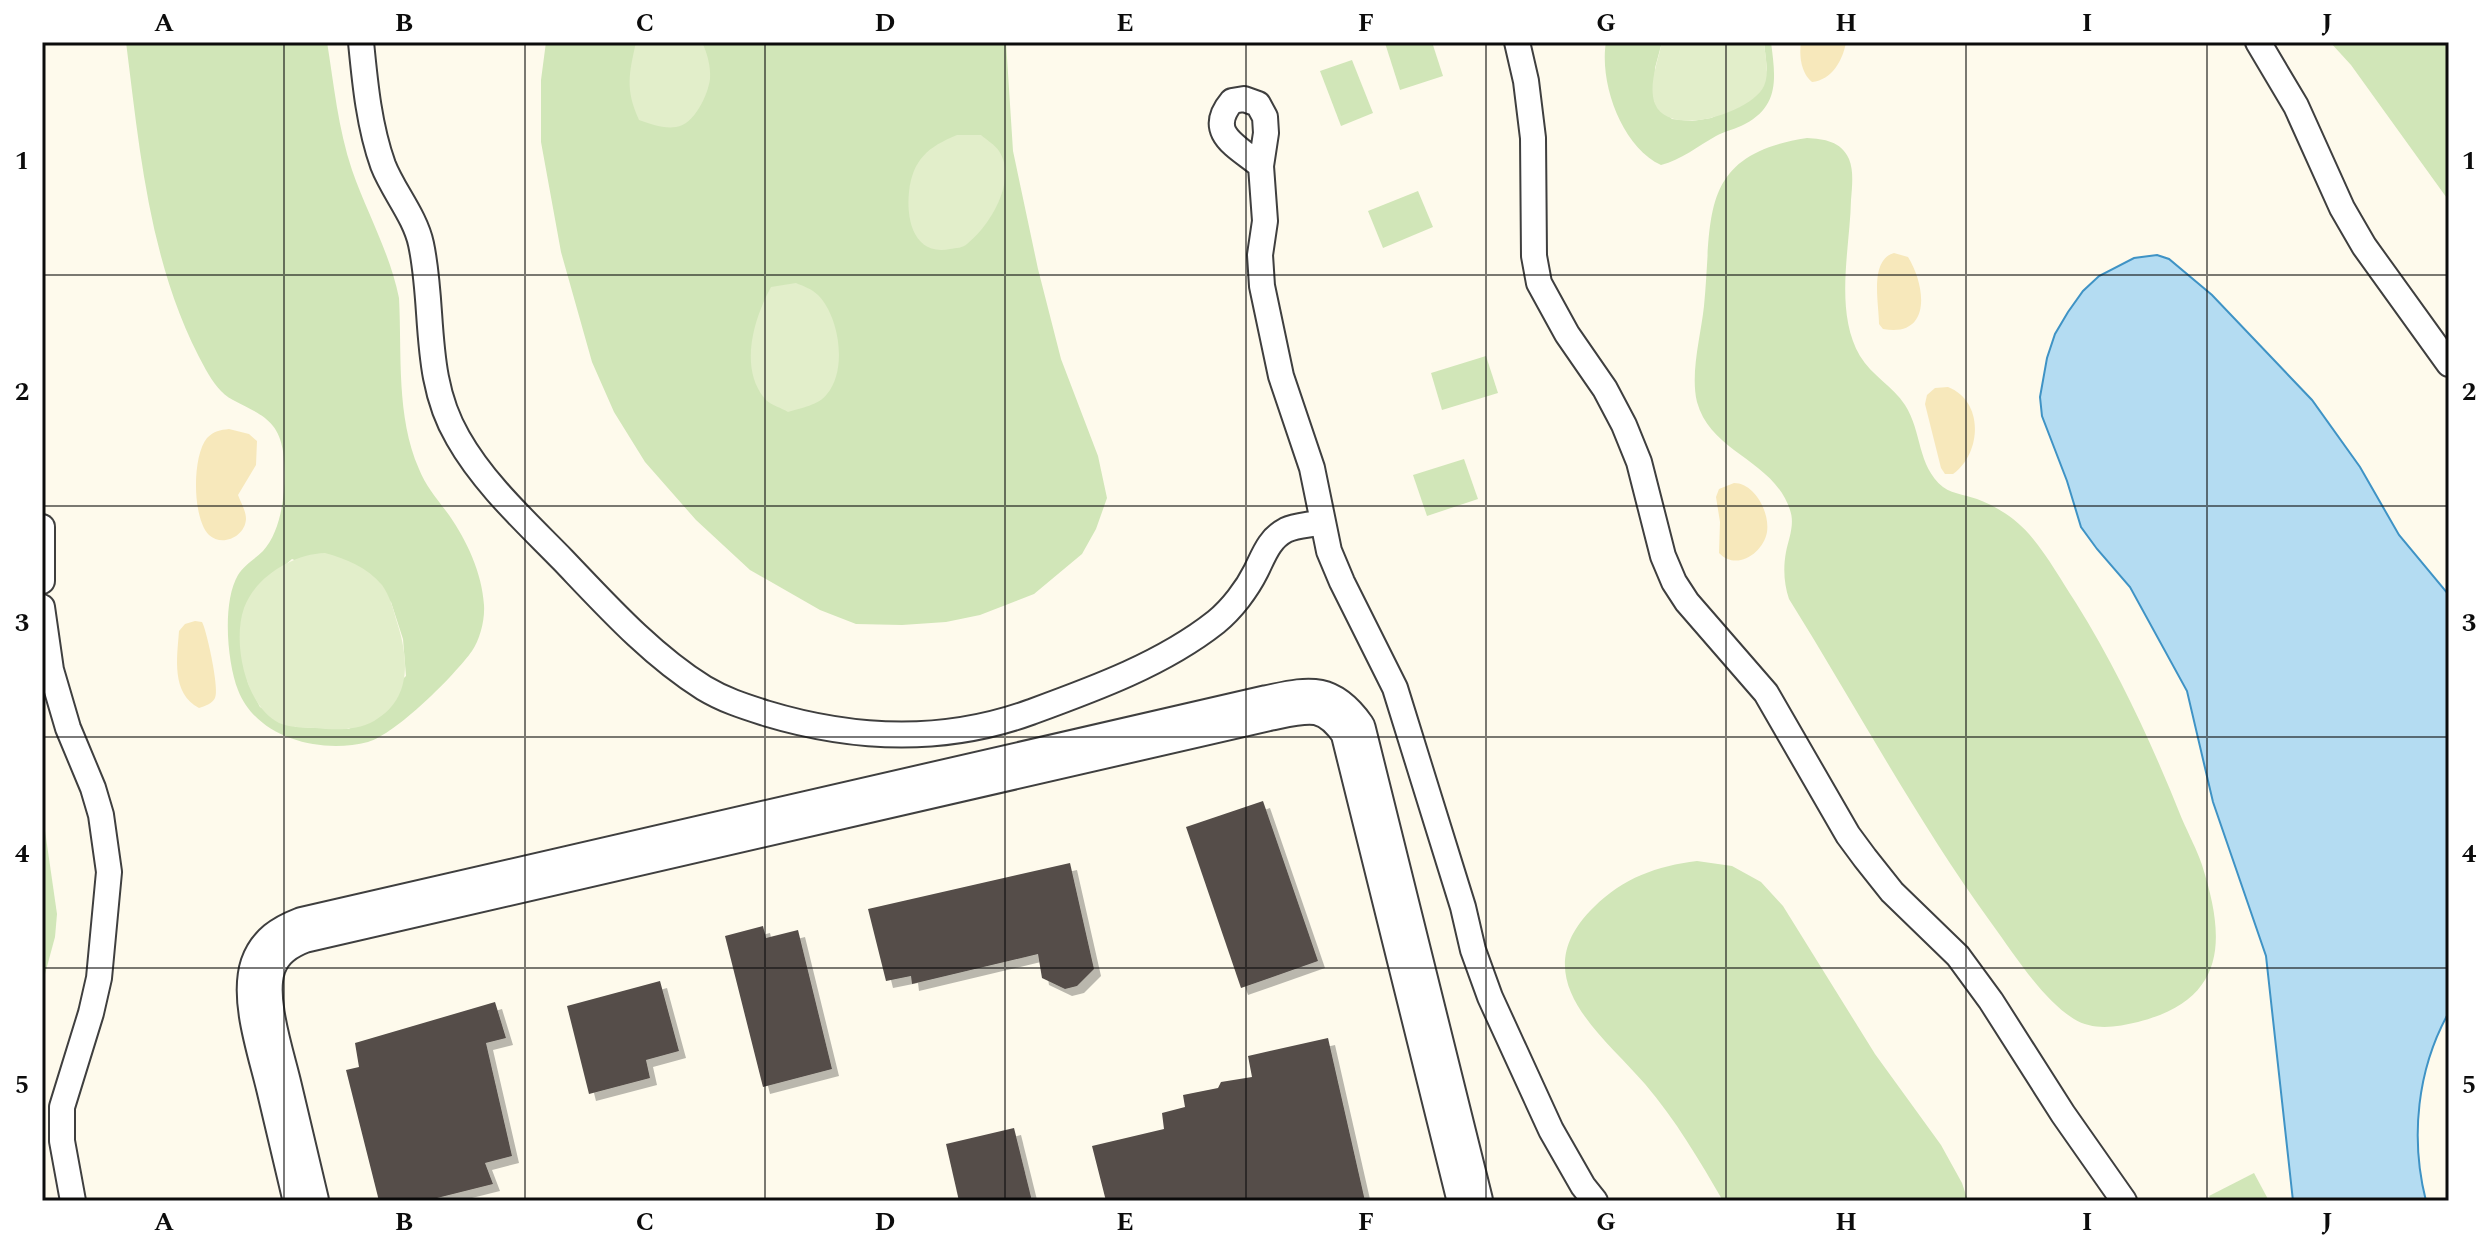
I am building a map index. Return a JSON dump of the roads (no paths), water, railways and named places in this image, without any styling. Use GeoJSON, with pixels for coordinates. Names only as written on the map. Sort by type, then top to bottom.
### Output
{"type":"FeatureCollection","features":[{"type":"Feature","properties":{"kind":"street"},"geometry":{"type":"LineString","coordinates":[[306,1201],[265,1027],[259,988],[263,965],[273,948],[284,938],[303,930],[1253,711],[1297,702],[1317,702],[1332,706],[1353,730],[1470,1201]]}},
{"type":"Feature","properties":{"kind":"lane"},"geometry":{"type":"LineString","coordinates":[[361,42],[376,142],[384,167],[420,239],[433,364],[439,390],[457,437],[508,502],[632,631],[682,673],[734,704],[803,725],[892,737],[944,734],[985,727],[1084,692],[1185,643],[1218,621],[1243,593],[1267,546],[1286,530],[1322,522]]}},
{"type":"Feature","properties":{"kind":"lane"},"geometry":{"type":"LineString","coordinates":[[1517,42],[1522,56],[1533,138],[1534,256],[1539,283],[1624,425],[1639,462],[1663,556],[1674,582],[1694,611],[1766,693],[1848,835],[1865,858],[1892,892],[1958,956],[1991,1001],[2063,1114],[2124,1201]]}},
{"type":"Feature","properties":{"kind":"lane"},"geometry":{"type":"LineString","coordinates":[[2258,42],[2296,106],[2342,208],[2364,246],[2449,364]]}},
{"type":"Feature","properties":{"kind":"lane"},"geometry":{"type":"LineString","coordinates":[[1261,166],[1265,221],[1260,255],[1262,286],[1281,376],[1312,468],[1329,551],[1395,688],[1439,825],[1473,950],[1490,997],[1551,1130],[1595,1201]]}},
{"type":"Feature","properties":{"kind":"lane"},"geometry":{"type":"LineString","coordinates":[[42,527],[42,581]]}},
{"type":"Feature","properties":{"kind":"lane"},"geometry":{"type":"LineString","coordinates":[[42,607],[51,670],[68,728],[101,815],[109,872],[99,978],[62,1107],[62,1141],[73,1201]]}},
{"type":"Feature","properties":{"kind":"water"},"geometry":{"type":"Polygon","coordinates":[[[2157,255],[2169,259],[2212,295],[2312,400],[2360,467],[2399,535],[2449,595],[2449,1012],[2430,1057],[2420,1104],[2418,1153],[2426,1201],[2293,1201],[2266,956],[2213,802],[2187,691],[2130,587],[2081,527],[2042,416],[2040,397],[2047,358],[2055,334],[2083,291],[2099,276],[2134,258],[2157,255]]]}}]}
